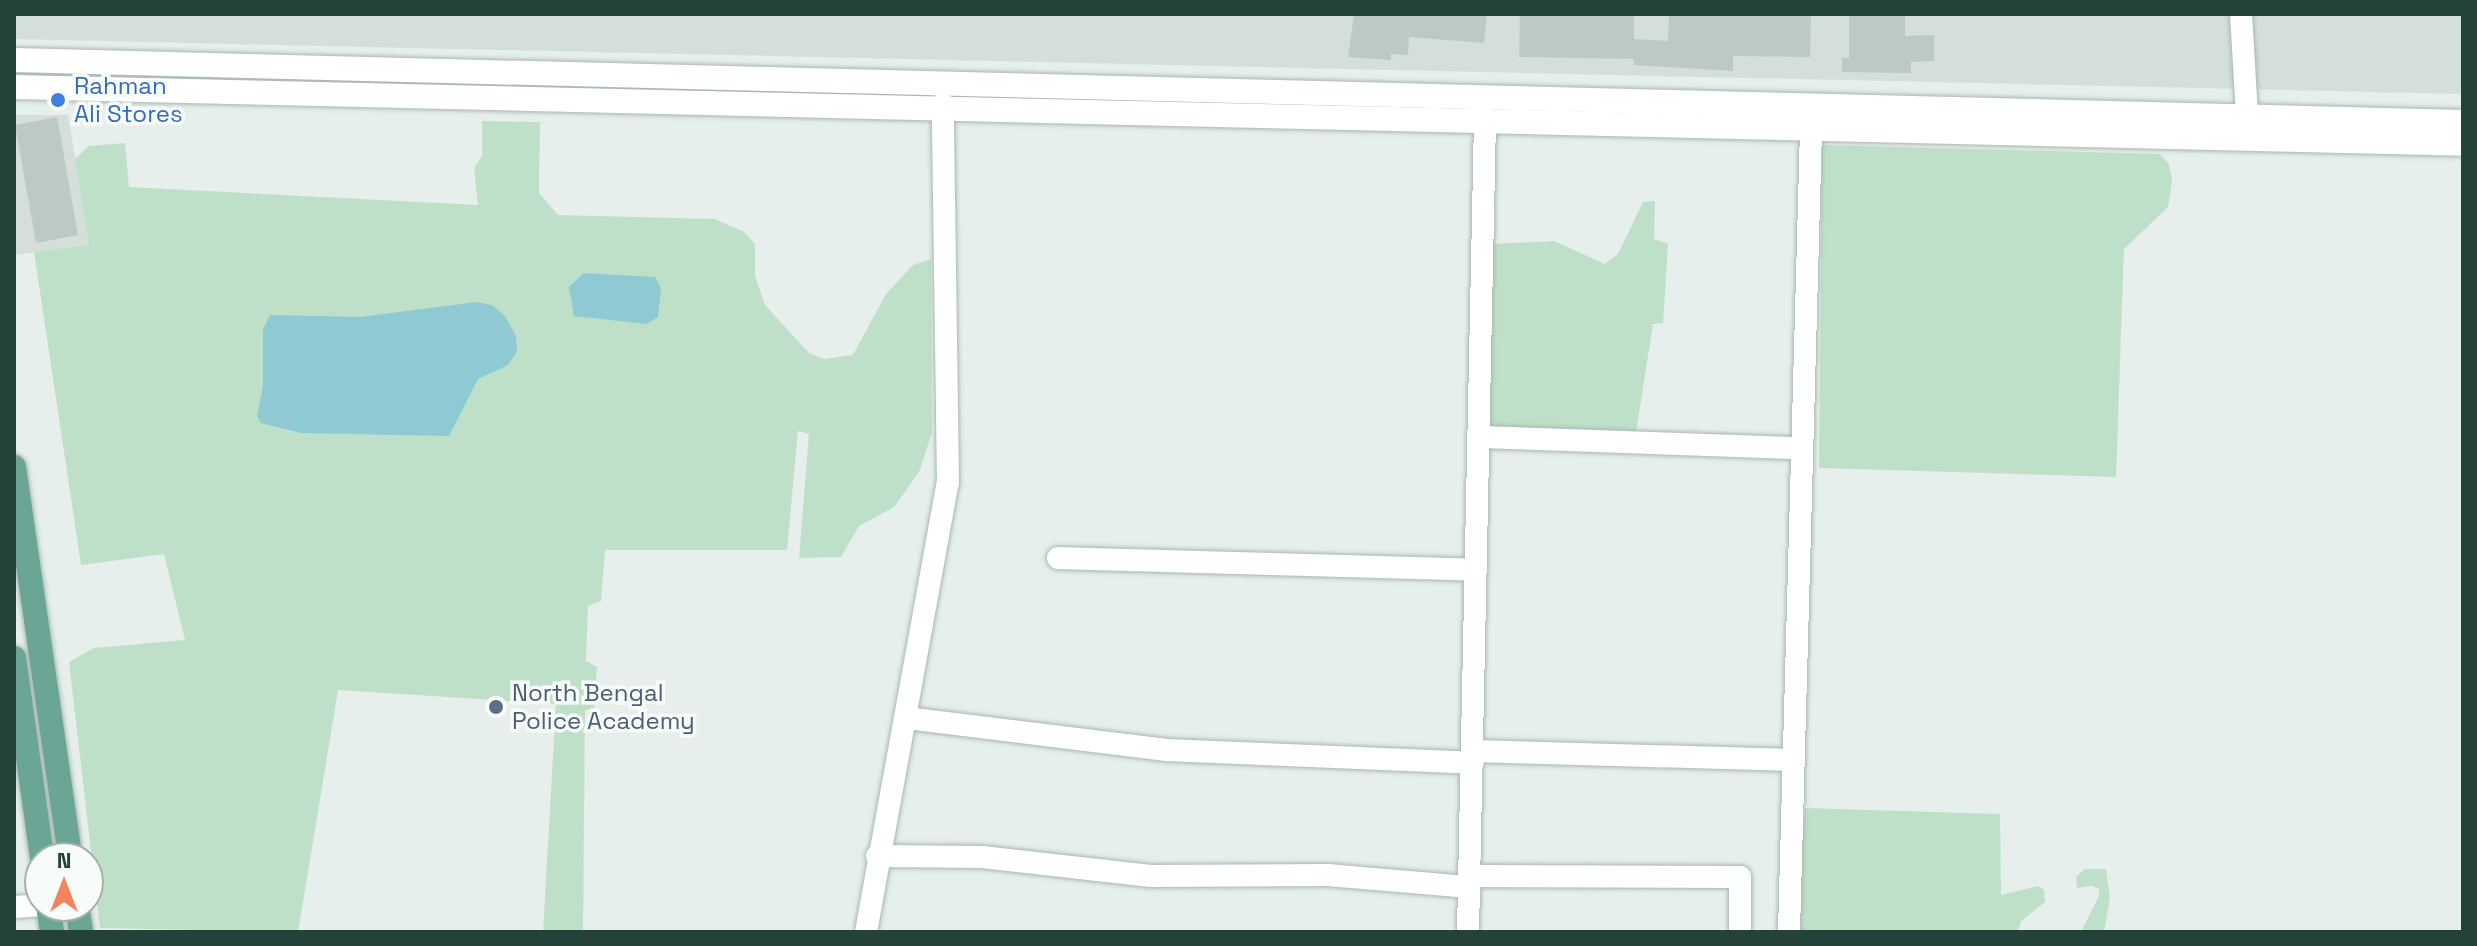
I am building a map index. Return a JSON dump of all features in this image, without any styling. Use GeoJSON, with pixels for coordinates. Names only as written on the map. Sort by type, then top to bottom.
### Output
{"type":"FeatureCollection","features":[{"type":"Feature","properties":{"kind":"main road"},"geometry":{"type":"LineString","coordinates":[[14,467],[68,842]]}},
{"type":"Feature","properties":{"kind":"main road"},"geometry":{"type":"LineString","coordinates":[[14,658],[40,842]]}},
{"type":"Feature","properties":{"kind":"street"},"geometry":{"type":"LineString","coordinates":[[2241,14],[2247,126]]}},
{"type":"Feature","properties":{"kind":"street"},"geometry":{"type":"LineString","coordinates":[[14,60],[1811,115],[2247,126],[2463,122]]}},
{"type":"Feature","properties":{"kind":"street"},"geometry":{"type":"LineString","coordinates":[[14,87],[943,104],[1485,118],[1811,115]]}},
{"type":"Feature","properties":{"kind":"street"},"geometry":{"type":"LineString","coordinates":[[866,932],[877,856],[906,718],[948,483],[943,104]]}},
{"type":"Feature","properties":{"kind":"street"},"geometry":{"type":"LineString","coordinates":[[1789,932],[1811,115]]}},
{"type":"Feature","properties":{"kind":"street"},"geometry":{"type":"LineString","coordinates":[[1468,932],[1485,118]]}},
{"type":"Feature","properties":{"kind":"street"},"geometry":{"type":"LineString","coordinates":[[2247,126],[2463,144]]}},
{"type":"Feature","properties":{"kind":"street"},"geometry":{"type":"LineString","coordinates":[[1479,437],[1802,448]]}},
{"type":"Feature","properties":{"kind":"street"},"geometry":{"type":"LineString","coordinates":[[1058,558],[1476,570]]}},
{"type":"Feature","properties":{"kind":"street"},"geometry":{"type":"LineString","coordinates":[[906,718],[1166,750],[1794,760]]}},
{"type":"Feature","properties":{"kind":"street"},"geometry":{"type":"LineString","coordinates":[[877,856],[982,857],[1151,876],[1328,875],[1470,881],[1740,877],[1740,932]]}},
{"type":"Feature","properties":{"kind":"shaded area"},"geometry":{"type":"Polygon","coordinates":[[[14,14],[2463,14],[2463,94],[14,39],[14,14]]]}},
{"type":"Feature","properties":{"kind":"shaded area"},"geometry":{"type":"Polygon","coordinates":[[[14,115],[68,115],[90,245],[14,255],[14,115]]]}},
{"type":"Feature","properties":{"kind":"green space"},"geometry":{"type":"Polygon","coordinates":[[[482,121],[540,122],[539,193],[558,215],[715,219],[744,232],[755,244],[755,276],[765,305],[809,353],[824,359],[853,355],[886,294],[913,265],[931,259],[932,433],[919,472],[894,507],[859,526],[841,557],[799,558],[809,434],[798,431],[787,550],[605,550],[601,601],[588,606],[586,661],[597,667],[594,709],[585,710],[583,932],[543,932],[556,704],[338,690],[298,932],[100,928],[99,922],[104,922],[104,842],[90,842],[69,662],[94,648],[185,640],[164,554],[81,565],[34,252],[89,245],[75,159],[89,146],[125,143],[129,187],[478,205],[474,168],[482,156],[482,121]]]}},
{"type":"Feature","properties":{"kind":"green space"},"geometry":{"type":"Polygon","coordinates":[[[1822,145],[2160,154],[2169,164],[2172,181],[2168,207],[2124,249],[2116,477],[1819,468],[1822,145]]]}},
{"type":"Feature","properties":{"kind":"green space"},"geometry":{"type":"Polygon","coordinates":[[[1655,201],[1654,239],[1668,244],[1663,323],[1653,324],[1636,432],[1488,427],[1491,244],[1554,241],[1605,264],[1618,254],[1643,202],[1655,201]]]}},
{"type":"Feature","properties":{"kind":"green space"},"geometry":{"type":"Polygon","coordinates":[[[1805,808],[2000,814],[2001,895],[2038,886],[2044,890],[2045,902],[2021,921],[2018,932],[1797,932],[1805,808]]]}},
{"type":"Feature","properties":{"kind":"green space"},"geometry":{"type":"Polygon","coordinates":[[[2085,869],[2106,869],[2110,898],[2104,932],[2081,932],[2099,896],[2099,889],[2092,886],[2077,888],[2076,877],[2085,869]]]}},
{"type":"Feature","properties":{"kind":"water"},"geometry":{"type":"Polygon","coordinates":[[[584,273],[655,277],[661,288],[658,317],[646,324],[574,316],[569,287],[584,273]]]}},
{"type":"Feature","properties":{"kind":"water"},"geometry":{"type":"Polygon","coordinates":[[[477,302],[492,305],[505,316],[516,336],[517,352],[508,365],[478,379],[449,436],[301,433],[261,423],[257,416],[263,386],[263,329],[270,315],[360,317],[477,302]]]}},
{"type":"Feature","properties":{"kind":"building"},"geometry":{"type":"Polygon","coordinates":[[[1354,14],[1487,14],[1484,43],[1409,37],[1408,55],[1391,54],[1391,60],[1348,57],[1354,14]]]}},
{"type":"Feature","properties":{"kind":"building"},"geometry":{"type":"Polygon","coordinates":[[[1520,14],[1634,14],[1634,39],[1668,41],[1669,14],[1811,14],[1810,57],[1733,56],[1733,71],[1634,65],[1634,59],[1519,57],[1520,14]]]}},
{"type":"Feature","properties":{"kind":"building"},"geometry":{"type":"Polygon","coordinates":[[[1849,14],[1905,14],[1905,36],[1934,35],[1934,61],[1911,62],[1911,73],[1842,72],[1842,58],[1849,58],[1849,14]]]}},
{"type":"Feature","properties":{"kind":"building"},"geometry":{"type":"Polygon","coordinates":[[[57,117],[78,235],[36,243],[15,125],[57,117]]]}},
{"type":"Feature","properties":{"kind":"place","name":"Rahman Ali Stores"},"geometry":{"type":"Point","coordinates":[58,100]}},
{"type":"Feature","properties":{"kind":"place","name":"North Bengal Police Academy"},"geometry":{"type":"Point","coordinates":[496,707]}}]}
